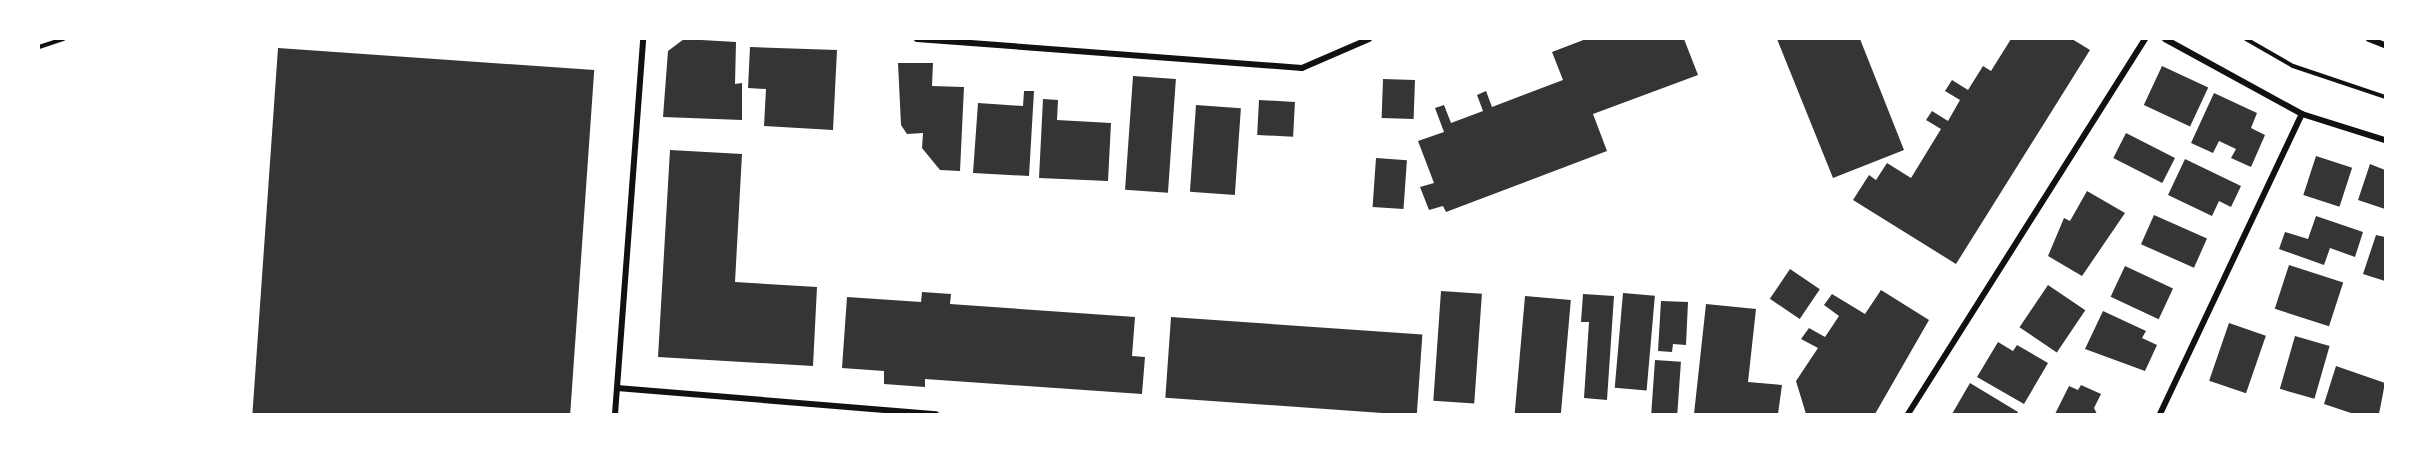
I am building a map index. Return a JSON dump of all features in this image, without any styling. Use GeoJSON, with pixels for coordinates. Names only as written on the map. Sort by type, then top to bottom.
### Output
{"type":"FeatureCollection","features":[{"type":"Feature","properties":{"kind":"street"},"geometry":{"type":"LineString","coordinates":[[615,414],[643,39]]}},
{"type":"Feature","properties":{"kind":"street"},"geometry":{"type":"LineString","coordinates":[[917,39],[1302,68],[1369,39]]}},
{"type":"Feature","properties":{"kind":"street"},"geometry":{"type":"LineString","coordinates":[[1908,414],[2145,39]]}},
{"type":"Feature","properties":{"kind":"street"},"geometry":{"type":"LineString","coordinates":[[2165,39],[2302,114],[2385,140]]}},
{"type":"Feature","properties":{"kind":"street"},"geometry":{"type":"LineString","coordinates":[[2369,39],[2385,45]]}},
{"type":"Feature","properties":{"kind":"street"},"geometry":{"type":"LineString","coordinates":[[2160,414],[2302,114]]}},
{"type":"Feature","properties":{"kind":"street"},"geometry":{"type":"LineString","coordinates":[[618,388],[936,414]]}},
{"type":"Feature","properties":{"kind":"path"},"geometry":{"type":"LineString","coordinates":[[39,47],[64,39]]}},
{"type":"Feature","properties":{"kind":"path"},"geometry":{"type":"LineString","coordinates":[[2246,39],[2293,66],[2385,97]]}},
{"type":"Feature","properties":{"kind":"building"},"geometry":{"type":"Polygon","coordinates":[[[684,39],[736,42],[735,84],[742,83],[742,120],[663,117],[668,51],[684,39]]]}},
{"type":"Feature","properties":{"kind":"building"},"geometry":{"type":"Polygon","coordinates":[[[1586,39],[1684,39],[1698,75],[1593,114],[1607,151],[1446,212],[1443,206],[1429,210],[1420,187],[1434,183],[1418,141],[1444,132],[1435,108],[1444,105],[1451,123],[1483,111],[1477,95],[1486,91],[1492,107],[1563,80],[1552,52],[1586,39]]]}},
{"type":"Feature","properties":{"kind":"building"},"geometry":{"type":"Polygon","coordinates":[[[1777,39],[1860,39],[1904,150],[1833,178],[1777,39]]]}},
{"type":"Feature","properties":{"kind":"building"},"geometry":{"type":"Polygon","coordinates":[[[2011,39],[2072,39],[2090,50],[1956,264],[1853,200],[1869,175],[1876,180],[1887,163],[1911,178],[1941,129],[1926,120],[1932,111],[1948,121],[1960,100],[1945,91],[1952,80],[1968,90],[1983,66],[1991,71],[2011,39]]]}},
{"type":"Feature","properties":{"kind":"building"},"geometry":{"type":"Polygon","coordinates":[[[750,47],[837,50],[833,130],[764,126],[766,89],[748,88],[750,47]]]}},
{"type":"Feature","properties":{"kind":"building"},"geometry":{"type":"Polygon","coordinates":[[[278,48],[594,70],[570,414],[252,414],[278,48]]]}},
{"type":"Feature","properties":{"kind":"building"},"geometry":{"type":"Polygon","coordinates":[[[898,63],[933,63],[932,86],[964,87],[960,171],[940,170],[922,148],[923,133],[907,134],[901,125],[898,63]]]}},
{"type":"Feature","properties":{"kind":"building"},"geometry":{"type":"Polygon","coordinates":[[[2162,66],[2208,88],[2190,127],[2144,105],[2162,66]]]}},
{"type":"Feature","properties":{"kind":"building"},"geometry":{"type":"Polygon","coordinates":[[[1133,76],[1176,79],[1168,193],[1125,190],[1133,76]]]}},
{"type":"Feature","properties":{"kind":"building"},"geometry":{"type":"Polygon","coordinates":[[[1383,79],[1415,80],[1414,119],[1382,118],[1383,79]]]}},
{"type":"Feature","properties":{"kind":"building"},"geometry":{"type":"Polygon","coordinates":[[[1024,91],[1034,91],[1029,176],[973,173],[978,103],[1023,106],[1024,91]]]}},
{"type":"Feature","properties":{"kind":"building"},"geometry":{"type":"Polygon","coordinates":[[[2214,93],[2257,113],[2251,128],[2265,135],[2251,167],[2231,158],[2236,149],[2219,141],[2213,153],[2191,143],[2214,93]]]}},
{"type":"Feature","properties":{"kind":"building"},"geometry":{"type":"Polygon","coordinates":[[[1043,99],[1058,100],[1057,120],[1111,123],[1108,181],[1039,178],[1043,99]]]}},
{"type":"Feature","properties":{"kind":"building"},"geometry":{"type":"Polygon","coordinates":[[[1259,100],[1295,102],[1293,137],[1257,135],[1259,100]]]}},
{"type":"Feature","properties":{"kind":"building"},"geometry":{"type":"Polygon","coordinates":[[[1196,105],[1241,108],[1235,195],[1190,192],[1196,105]]]}},
{"type":"Feature","properties":{"kind":"building"},"geometry":{"type":"Polygon","coordinates":[[[2126,133],[2175,158],[2162,183],[2113,158],[2126,133]]]}},
{"type":"Feature","properties":{"kind":"building"},"geometry":{"type":"Polygon","coordinates":[[[670,150],[742,154],[735,282],[817,287],[813,366],[658,357],[670,150]]]}},
{"type":"Feature","properties":{"kind":"building"},"geometry":{"type":"Polygon","coordinates":[[[2316,156],[2352,168],[2339,207],[2303,195],[2316,156]]]}},
{"type":"Feature","properties":{"kind":"building"},"geometry":{"type":"Polygon","coordinates":[[[1376,158],[1407,160],[1404,209],[1373,207],[1376,158]]]}},
{"type":"Feature","properties":{"kind":"building"},"geometry":{"type":"Polygon","coordinates":[[[2185,159],[2241,186],[2231,207],[2219,201],[2212,216],[2168,195],[2185,159]]]}},
{"type":"Feature","properties":{"kind":"building"},"geometry":{"type":"Polygon","coordinates":[[[2370,164],[2385,170],[2385,209],[2358,200],[2370,164]]]}},
{"type":"Feature","properties":{"kind":"building"},"geometry":{"type":"Polygon","coordinates":[[[2087,191],[2125,213],[2082,276],[2048,256],[2064,218],[2070,221],[2087,191]]]}},
{"type":"Feature","properties":{"kind":"building"},"geometry":{"type":"Polygon","coordinates":[[[2154,215],[2207,239],[2194,268],[2141,244],[2154,215]]]}},
{"type":"Feature","properties":{"kind":"building"},"geometry":{"type":"Polygon","coordinates":[[[2316,216],[2363,232],[2355,257],[2330,248],[2324,265],[2279,249],[2285,232],[2308,239],[2316,216]]]}},
{"type":"Feature","properties":{"kind":"building"},"geometry":{"type":"Polygon","coordinates":[[[2376,235],[2385,237],[2385,281],[2363,274],[2376,235]]]}},
{"type":"Feature","properties":{"kind":"building"},"geometry":{"type":"Polygon","coordinates":[[[2289,265],[2343,283],[2329,326],[2275,309],[2289,265]]]}},
{"type":"Feature","properties":{"kind":"building"},"geometry":{"type":"Polygon","coordinates":[[[2125,266],[2173,288],[2159,319],[2111,297],[2125,266]]]}},
{"type":"Feature","properties":{"kind":"building"},"geometry":{"type":"Polygon","coordinates":[[[1790,269],[1820,289],[1800,319],[1770,299],[1790,269]]]}},
{"type":"Feature","properties":{"kind":"building"},"geometry":{"type":"Polygon","coordinates":[[[2048,285],[2085,310],[2057,352],[2019,327],[2048,285]]]}},
{"type":"Feature","properties":{"kind":"building"},"geometry":{"type":"Polygon","coordinates":[[[1881,290],[1929,320],[1875,414],[1806,414],[1796,381],[1818,348],[1801,339],[1809,328],[1825,337],[1839,316],[1824,305],[1832,294],[1865,314],[1881,290]]]}},
{"type":"Feature","properties":{"kind":"building"},"geometry":{"type":"Polygon","coordinates":[[[1441,291],[1482,294],[1474,404],[1433,401],[1441,291]]]}},
{"type":"Feature","properties":{"kind":"building"},"geometry":{"type":"Polygon","coordinates":[[[922,292],[951,294],[950,304],[1135,317],[1132,356],[1145,357],[1142,394],[925,379],[925,387],[884,384],[884,371],[842,368],[847,297],[921,302],[922,292]]]}},
{"type":"Feature","properties":{"kind":"building"},"geometry":{"type":"Polygon","coordinates":[[[1623,293],[1655,296],[1647,390],[1615,388],[1623,293]]]}},
{"type":"Feature","properties":{"kind":"building"},"geometry":{"type":"Polygon","coordinates":[[[1583,294],[1614,296],[1607,400],[1584,398],[1589,322],[1581,322],[1583,294]]]}},
{"type":"Feature","properties":{"kind":"building"},"geometry":{"type":"Polygon","coordinates":[[[1525,296],[1571,300],[1561,414],[1515,414],[1525,296]]]}},
{"type":"Feature","properties":{"kind":"building"},"geometry":{"type":"Polygon","coordinates":[[[1661,301],[1688,302],[1686,345],[1673,344],[1672,352],[1658,351],[1661,301]]]}},
{"type":"Feature","properties":{"kind":"building"},"geometry":{"type":"Polygon","coordinates":[[[1706,304],[1756,309],[1748,382],[1782,385],[1778,414],[1694,414],[1706,304]]]}},
{"type":"Feature","properties":{"kind":"building"},"geometry":{"type":"Polygon","coordinates":[[[2103,311],[2146,331],[2142,338],[2157,345],[2145,371],[2085,349],[2103,311]]]}},
{"type":"Feature","properties":{"kind":"building"},"geometry":{"type":"Polygon","coordinates":[[[1171,317],[1422,335],[1417,414],[1165,398],[1171,317]]]}},
{"type":"Feature","properties":{"kind":"building"},"geometry":{"type":"Polygon","coordinates":[[[2229,323],[2266,336],[2246,393],[2209,381],[2229,323]]]}},
{"type":"Feature","properties":{"kind":"building"},"geometry":{"type":"Polygon","coordinates":[[[2295,336],[2330,346],[2314,399],[2280,389],[2295,336]]]}},
{"type":"Feature","properties":{"kind":"building"},"geometry":{"type":"Polygon","coordinates":[[[1998,342],[2013,351],[2017,345],[2048,363],[2024,404],[1977,377],[1998,342]]]}},
{"type":"Feature","properties":{"kind":"building"},"geometry":{"type":"Polygon","coordinates":[[[1655,360],[1681,362],[1677,414],[1651,414],[1655,360]]]}},
{"type":"Feature","properties":{"kind":"building"},"geometry":{"type":"Polygon","coordinates":[[[2336,366],[2385,383],[2379,414],[2354,414],[2324,404],[2336,366]]]}},
{"type":"Feature","properties":{"kind":"building"},"geometry":{"type":"Polygon","coordinates":[[[1970,383],[2018,412],[2017,414],[1952,414],[1970,383]]]}},
{"type":"Feature","properties":{"kind":"building"},"geometry":{"type":"Polygon","coordinates":[[[2081,385],[2101,394],[2094,408],[2097,414],[2055,414],[2069,386],[2078,390],[2081,385]]]}}]}
